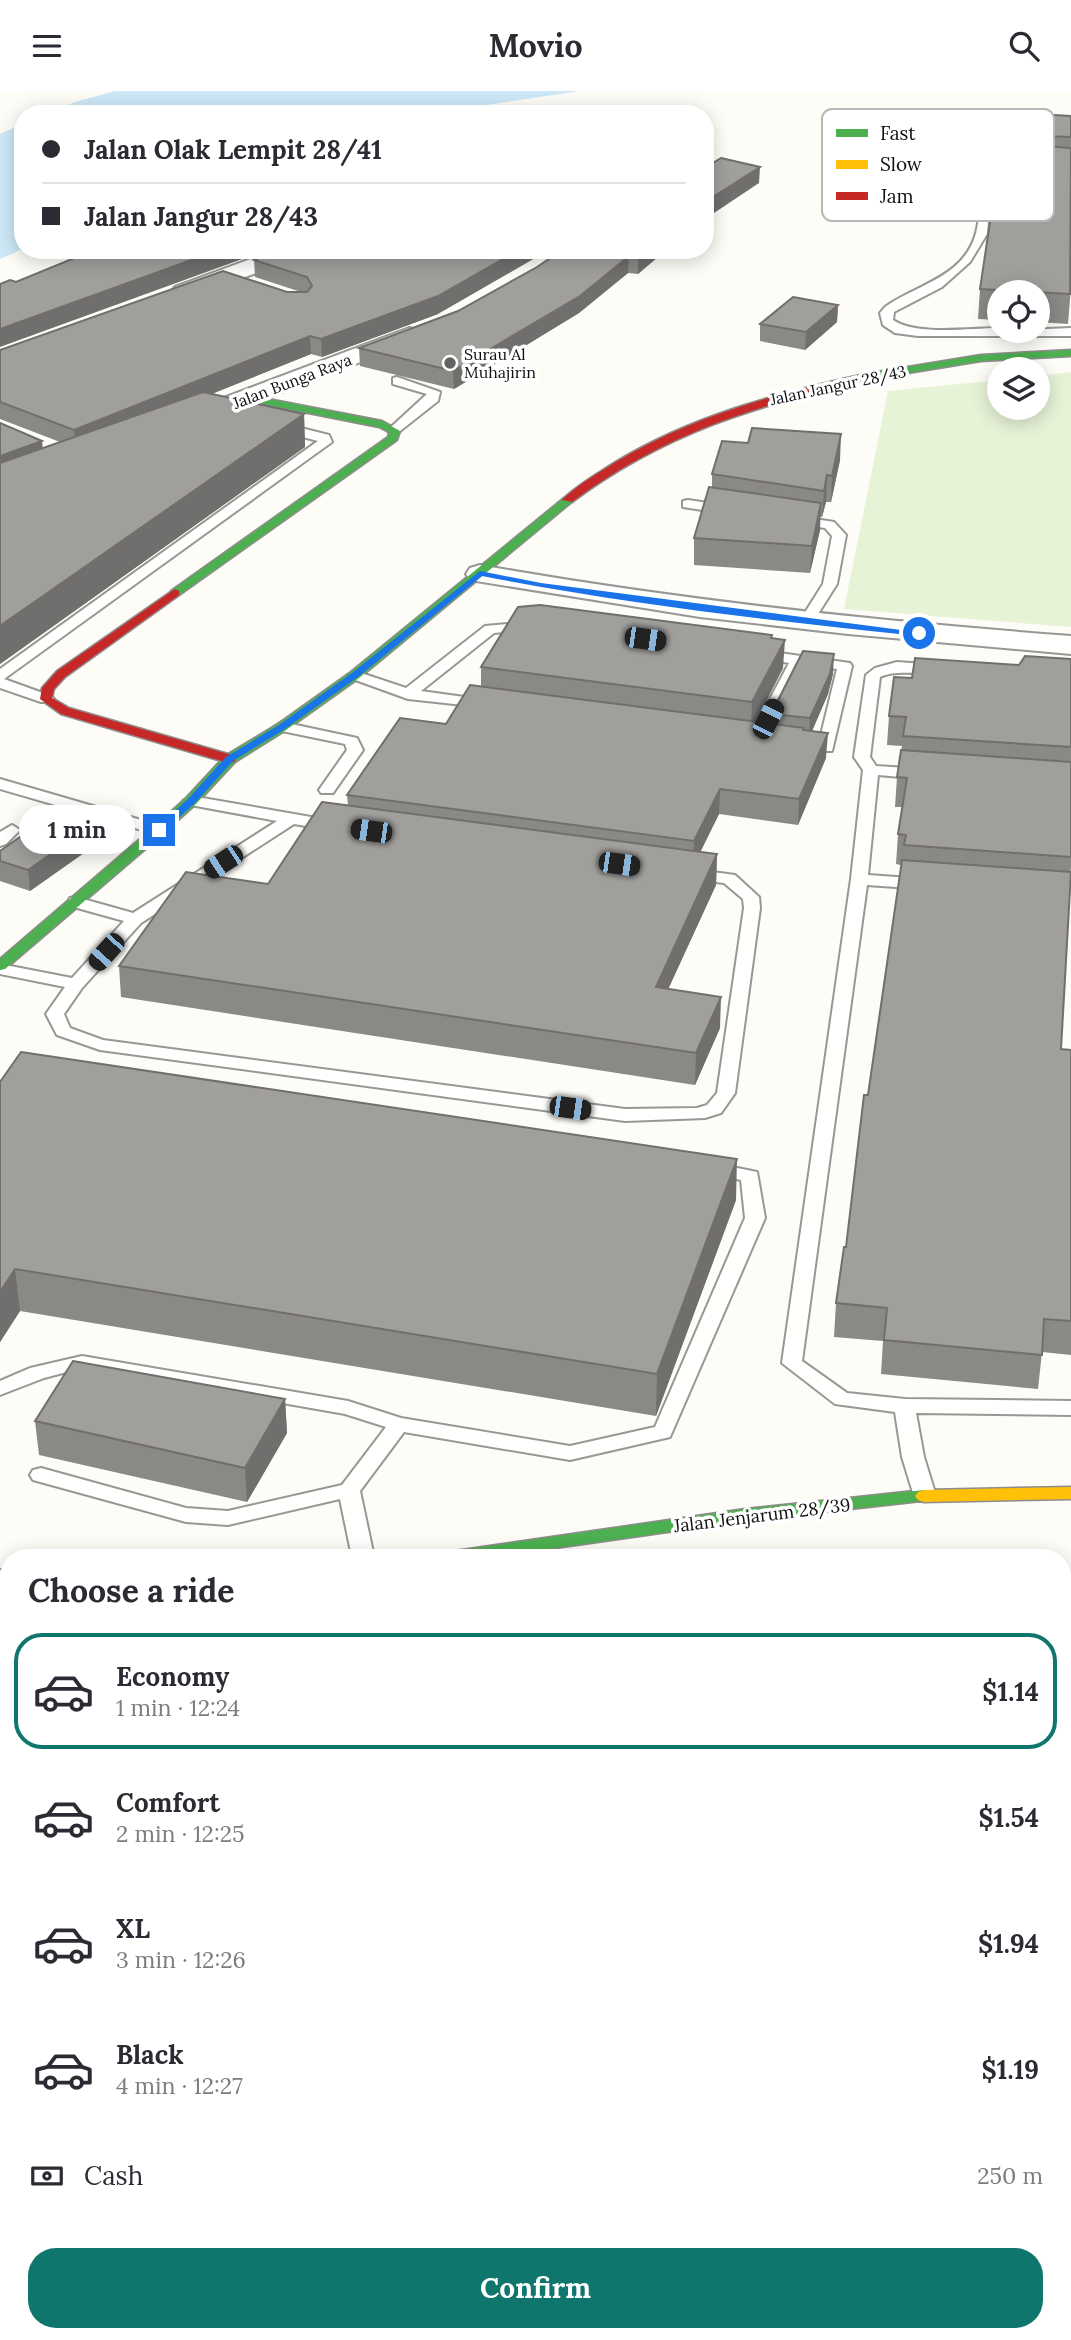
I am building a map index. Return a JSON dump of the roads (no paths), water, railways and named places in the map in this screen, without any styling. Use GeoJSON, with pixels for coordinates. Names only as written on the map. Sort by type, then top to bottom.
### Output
{"type":"FeatureCollection","features":[{"type":"Feature","properties":{"kind":"street"},"geometry":{"type":"LineString","coordinates":[[162,300],[273,259]]}},
{"type":"Feature","properties":{"kind":"street"},"geometry":{"type":"LineString","coordinates":[[225,277],[261,289]]}},
{"type":"Feature","properties":{"kind":"street","name":"Jalan Bunga Raya"},"geometry":{"type":"LineString","coordinates":[[187,420],[231,409],[435,325]]}},
{"type":"Feature","properties":{"kind":"street","name":"Jalan Jangur 28/43"},"geometry":{"type":"LineString","coordinates":[[0,967],[159,830],[191,801],[230,759],[282,727],[355,675],[480,574],[530,529],[586,486],[651,448],[700,424],[799,390],[981,358],[1071,353]]}},
{"type":"Feature","properties":{"kind":"street"},"geometry":{"type":"LineString","coordinates":[[230,759],[65,711],[46,699],[47,688],[61,674],[385,446],[393,438],[395,431],[382,424],[231,409]]}},
{"type":"Feature","properties":{"kind":"street"},"geometry":{"type":"LineString","coordinates":[[480,574],[806,622],[1071,645]]}},
{"type":"Feature","properties":{"kind":"street","name":"Jalan Jenjarum 28/39"},"geometry":{"type":"LineString","coordinates":[[510,1549],[745,1515],[925,1496],[1071,1493]]}},
{"type":"Feature","properties":{"kind":"lane"},"geometry":{"type":"LineString","coordinates":[[983,221],[981,239],[956,273],[893,306],[886,313],[887,322],[899,330],[971,333],[1071,332]]}},
{"type":"Feature","properties":{"kind":"lane"},"geometry":{"type":"LineString","coordinates":[[971,333],[981,358]]}},
{"type":"Feature","properties":{"kind":"lane"},"geometry":{"type":"LineString","coordinates":[[395,431],[433,398],[434,392],[397,381]]}},
{"type":"Feature","properties":{"kind":"lane"},"geometry":{"type":"LineString","coordinates":[[0,675],[316,452],[325,442],[324,438],[272,425]]}},
{"type":"Feature","properties":{"kind":"lane"},"geometry":{"type":"LineString","coordinates":[[688,504],[739,512]]}},
{"type":"Feature","properties":{"kind":"lane"},"geometry":{"type":"LineString","coordinates":[[778,518],[829,525],[839,535],[830,584],[806,622]]}},
{"type":"Feature","properties":{"kind":"lane"},"geometry":{"type":"LineString","coordinates":[[500,648],[513,626]]}},
{"type":"Feature","properties":{"kind":"lane"},"geometry":{"type":"LineString","coordinates":[[408,694],[490,629],[544,626]]}},
{"type":"Feature","properties":{"kind":"lane"},"geometry":{"type":"LineString","coordinates":[[744,652],[845,666],[825,748],[798,744]]}},
{"type":"Feature","properties":{"kind":"lane"},"geometry":{"type":"LineString","coordinates":[[757,739],[798,659]]}},
{"type":"Feature","properties":{"kind":"lane"},"geometry":{"type":"LineString","coordinates":[[953,670],[900,666],[884,668],[873,675],[862,757],[871,770],[859,879],[792,1363],[842,1399],[905,1406],[1071,1408]]}},
{"type":"Feature","properties":{"kind":"lane"},"geometry":{"type":"LineString","coordinates":[[355,675],[408,694],[471,697],[509,707]]}},
{"type":"Feature","properties":{"kind":"lane"},"geometry":{"type":"LineString","coordinates":[[0,683],[46,699]]}},
{"type":"Feature","properties":{"kind":"lane"},"geometry":{"type":"LineString","coordinates":[[282,727],[352,741],[355,750],[327,790]]}},
{"type":"Feature","properties":{"kind":"lane"},"geometry":{"type":"LineString","coordinates":[[871,770],[938,775]]}},
{"type":"Feature","properties":{"kind":"lane"},"geometry":{"type":"LineString","coordinates":[[0,784],[159,830]]}},
{"type":"Feature","properties":{"kind":"lane"},"geometry":{"type":"LineString","coordinates":[[191,801],[289,820],[358,829]]}},
{"type":"Feature","properties":{"kind":"lane"},"geometry":{"type":"LineString","coordinates":[[289,820],[135,919],[76,985],[55,1014],[62,1031],[100,1045],[625,1115],[698,1114],[714,1109],[726,1093],[750,929],[751,897],[729,879],[674,871]]}},
{"type":"Feature","properties":{"kind":"lane"},"geometry":{"type":"LineString","coordinates":[[859,879],[939,885]]}},
{"type":"Feature","properties":{"kind":"lane"},"geometry":{"type":"LineString","coordinates":[[76,902],[135,919]]}},
{"type":"Feature","properties":{"kind":"lane"},"geometry":{"type":"LineString","coordinates":[[0,967],[76,985]]}},
{"type":"Feature","properties":{"kind":"lane"},"geometry":{"type":"LineString","coordinates":[[0,1389],[37,1373],[82,1361],[348,1408],[399,1424],[570,1453],[663,1432],[755,1218],[750,1176],[698,1167]]}},
{"type":"Feature","properties":{"kind":"lane"},"geometry":{"type":"LineString","coordinates":[[905,1406],[913,1457],[925,1496]]}},
{"type":"Feature","properties":{"kind":"lane"},"geometry":{"type":"LineString","coordinates":[[41,1475],[186,1515],[228,1518],[349,1490],[399,1424]]}},
{"type":"Feature","properties":{"kind":"lane"},"geometry":{"type":"LineString","coordinates":[[349,1490],[361,1549]]}},
{"type":"Feature","properties":{"kind":"water"},"geometry":{"type":"Polygon","coordinates":[[[115,91],[580,91],[487,105],[68,105],[115,91]]]}},
{"type":"Feature","properties":{"kind":"water"},"geometry":{"type":"Polygon","coordinates":[[[14,128],[14,253],[0,259],[0,134],[14,128]]]}},
{"type":"Feature","properties":{"kind":"place","name":"Surau Al Muhajirin"},"geometry":{"type":"Point","coordinates":[450,363]}}]}
